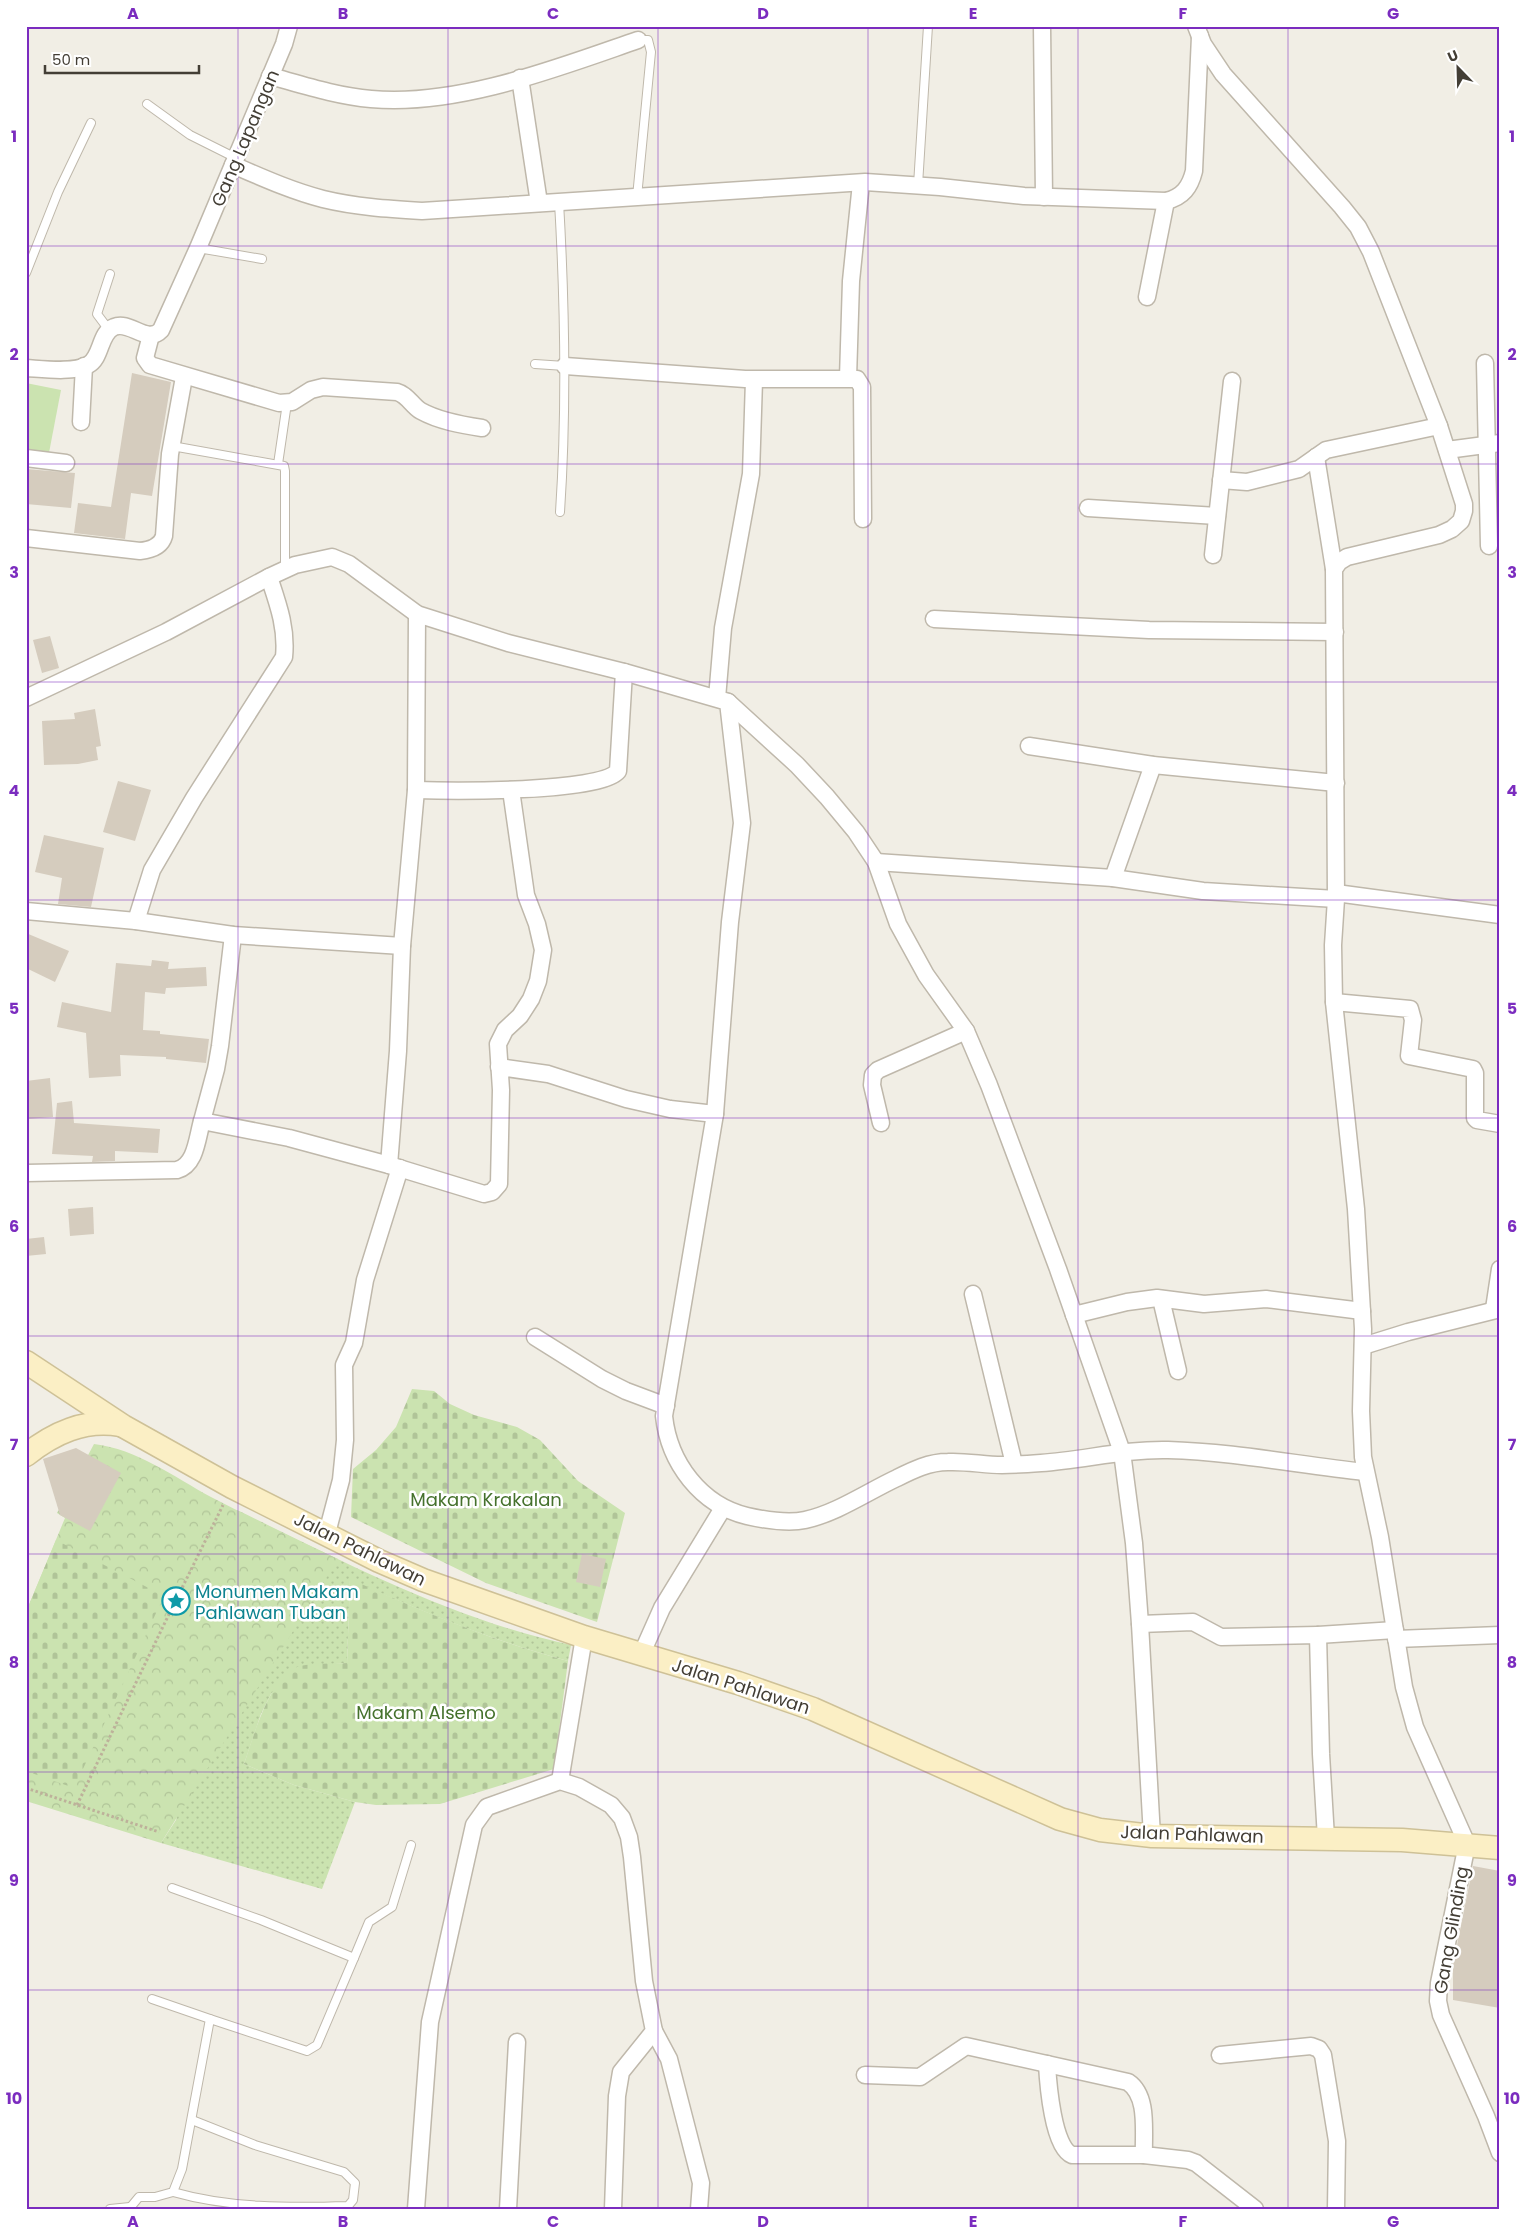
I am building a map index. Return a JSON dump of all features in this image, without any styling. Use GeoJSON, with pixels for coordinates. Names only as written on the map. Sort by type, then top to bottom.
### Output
{"type":"FeatureCollection","features":[{"type":"Feature","properties":{"kind":"main road","name":"Jalan Pahlawan"},"geometry":{"type":"LineString","coordinates":[[26,1362],[124,1426],[232,1487],[379,1561],[424,1580],[584,1637],[738,1683],[813,1710],[1060,1819],[1100,1830],[1152,1836],[1326,1838],[1467,1844],[1500,1848]]}},
{"type":"Feature","properties":{"kind":"main road"},"geometry":{"type":"LineString","coordinates":[[26,1455],[54,1436],[75,1427],[94,1423],[124,1426]]}},
{"type":"Feature","properties":{"kind":"street","name":"Gang Lapangan"},"geometry":{"type":"LineString","coordinates":[[151,335],[157,334],[164,326],[235,162],[289,26]]}},
{"type":"Feature","properties":{"kind":"street"},"geometry":{"type":"LineString","coordinates":[[1042,26],[1044,197]]}},
{"type":"Feature","properties":{"kind":"street"},"geometry":{"type":"LineString","coordinates":[[235,162],[308,195],[369,207],[443,211],[539,203],[861,183],[918,185],[1044,197],[1166,201],[1177,198],[1185,192],[1194,170],[1198,31]]}},
{"type":"Feature","properties":{"kind":"street"},"geometry":{"type":"LineString","coordinates":[[1198,31],[1223,74],[1342,207],[1358,228],[1371,252],[1439,426],[1464,504],[1463,516],[1458,525],[1438,535],[1347,557],[1339,562],[1334,569]]}},
{"type":"Feature","properties":{"kind":"street"},"geometry":{"type":"LineString","coordinates":[[270,76],[343,95],[369,99],[404,100],[448,96],[520,78],[638,40]]}},
{"type":"Feature","properties":{"kind":"street"},"geometry":{"type":"LineString","coordinates":[[520,78],[539,203]]}},
{"type":"Feature","properties":{"kind":"street"},"geometry":{"type":"LineString","coordinates":[[848,378],[851,281],[861,183]]}},
{"type":"Feature","properties":{"kind":"street"},"geometry":{"type":"LineString","coordinates":[[1147,296],[1166,201]]}},
{"type":"Feature","properties":{"kind":"street"},"geometry":{"type":"LineString","coordinates":[[26,368],[73,368],[84,366],[93,361],[109,330],[122,326],[151,335],[145,358],[148,364],[270,401],[287,403],[311,390],[323,387],[397,392],[404,395],[424,412],[460,424],[482,428]]}},
{"type":"Feature","properties":{"kind":"street"},"geometry":{"type":"LineString","coordinates":[[1485,363],[1493,444],[1489,546]]}},
{"type":"Feature","properties":{"kind":"street"},"geometry":{"type":"LineString","coordinates":[[81,422],[84,366]]}},
{"type":"Feature","properties":{"kind":"street"},"geometry":{"type":"LineString","coordinates":[[565,366],[754,380],[857,379],[862,387],[862,519]]}},
{"type":"Feature","properties":{"kind":"street"},"geometry":{"type":"LineString","coordinates":[[26,538],[145,550],[150,550],[160,543],[164,526],[172,446],[184,376]]}},
{"type":"Feature","properties":{"kind":"street"},"geometry":{"type":"LineString","coordinates":[[754,380],[751,474],[723,628],[722,700],[742,823],[730,922],[715,1114],[664,1416],[665,1428],[676,1456],[692,1484],[722,1508],[748,1516],[788,1522],[804,1521],[824,1514],[874,1488],[928,1464],[948,1462],[1014,1464],[1122,1452],[1167,1450],[1274,1459],[1365,1472]]}},
{"type":"Feature","properties":{"kind":"street"},"geometry":{"type":"LineString","coordinates":[[1213,555],[1232,381]]}},
{"type":"Feature","properties":{"kind":"street"},"geometry":{"type":"LineString","coordinates":[[1221,480],[1248,482],[1299,469],[1326,450],[1347,444],[1439,426]]}},
{"type":"Feature","properties":{"kind":"street"},"geometry":{"type":"LineString","coordinates":[[1447,450],[1493,444]]}},
{"type":"Feature","properties":{"kind":"street"},"geometry":{"type":"LineString","coordinates":[[1316,457],[1334,569],[1336,783],[1336,896],[1333,945],[1334,1002],[1356,1209],[1362,1311],[1361,1411],[1365,1472],[1380,1537],[1404,1687],[1415,1727],[1467,1844]]}},
{"type":"Feature","properties":{"kind":"street"},"geometry":{"type":"LineString","coordinates":[[26,458],[66,463]]}},
{"type":"Feature","properties":{"kind":"street"},"geometry":{"type":"LineString","coordinates":[[1088,508],[1217,516]]}},
{"type":"Feature","properties":{"kind":"street"},"geometry":{"type":"LineString","coordinates":[[26,698],[166,632],[269,577],[325,558],[336,558],[349,564],[417,614],[508,643],[624,672],[722,700],[797,765],[856,832],[876,862],[898,924],[926,974],[966,1032],[990,1085],[1122,1452],[1134,1543],[1152,1836]]}},
{"type":"Feature","properties":{"kind":"street"},"geometry":{"type":"LineString","coordinates":[[136,921],[152,870],[194,798],[284,657],[284,624],[269,577]]}},
{"type":"Feature","properties":{"kind":"street"},"geometry":{"type":"LineString","coordinates":[[326,1533],[341,1480],[345,1440],[344,1365],[354,1343],[365,1280],[394,1167],[402,946],[416,790],[417,614]]}},
{"type":"Feature","properties":{"kind":"street"},"geometry":{"type":"LineString","coordinates":[[934,619],[1148,630],[1335,632]]}},
{"type":"Feature","properties":{"kind":"street"},"geometry":{"type":"LineString","coordinates":[[416,790],[470,792],[511,790],[595,782],[616,774],[618,771],[624,672]]}},
{"type":"Feature","properties":{"kind":"street"},"geometry":{"type":"LineString","coordinates":[[1029,746],[1153,765],[1336,783]]}},
{"type":"Feature","properties":{"kind":"street"},"geometry":{"type":"LineString","coordinates":[[1113,878],[1153,765]]}},
{"type":"Feature","properties":{"kind":"street"},"geometry":{"type":"LineString","coordinates":[[202,1121],[289,1138],[484,1194],[496,1189],[500,1179],[501,1090],[498,1044],[505,1030],[520,1016],[531,999],[538,981],[544,950],[537,924],[526,896],[511,790]]}},
{"type":"Feature","properties":{"kind":"street"},"geometry":{"type":"LineString","coordinates":[[876,862],[1113,878],[1203,891],[1336,896],[1500,915]]}},
{"type":"Feature","properties":{"kind":"street"},"geometry":{"type":"LineString","coordinates":[[26,911],[136,921],[233,934],[402,946]]}},
{"type":"Feature","properties":{"kind":"street"},"geometry":{"type":"LineString","coordinates":[[26,1173],[177,1170],[184,1168],[191,1162],[218,1061],[233,934]]}},
{"type":"Feature","properties":{"kind":"street"},"geometry":{"type":"LineString","coordinates":[[1334,1002],[1410,1009],[1413,1020],[1409,1056],[1473,1069],[1475,1073],[1474,1118],[1500,1124]]}},
{"type":"Feature","properties":{"kind":"street"},"geometry":{"type":"LineString","coordinates":[[881,1123],[872,1085],[873,1075],[878,1070],[966,1032]]}},
{"type":"Feature","properties":{"kind":"street"},"geometry":{"type":"LineString","coordinates":[[499,1067],[548,1074],[626,1099],[670,1110],[715,1114]]}},
{"type":"Feature","properties":{"kind":"street"},"geometry":{"type":"LineString","coordinates":[[1363,1346],[1408,1332],[1497,1309],[1500,1269]]}},
{"type":"Feature","properties":{"kind":"street"},"geometry":{"type":"LineString","coordinates":[[973,1294],[1014,1464]]}},
{"type":"Feature","properties":{"kind":"street"},"geometry":{"type":"LineString","coordinates":[[1074,1315],[1127,1302],[1162,1299],[1204,1304],[1266,1299],[1362,1311]]}},
{"type":"Feature","properties":{"kind":"street"},"geometry":{"type":"LineString","coordinates":[[1162,1299],[1178,1371]]}},
{"type":"Feature","properties":{"kind":"street"},"geometry":{"type":"LineString","coordinates":[[535,1337],[626,1391],[666,1406]]}},
{"type":"Feature","properties":{"kind":"street"},"geometry":{"type":"LineString","coordinates":[[642,1653],[662,1608],[722,1508]]}},
{"type":"Feature","properties":{"kind":"street"},"geometry":{"type":"LineString","coordinates":[[1140,1624],[1193,1622],[1221,1637],[1500,1635]]}},
{"type":"Feature","properties":{"kind":"street"},"geometry":{"type":"LineString","coordinates":[[1318,1635],[1321,1754],[1326,1838]]}},
{"type":"Feature","properties":{"kind":"street"},"geometry":{"type":"LineString","coordinates":[[560,1781],[584,1637]]}},
{"type":"Feature","properties":{"kind":"street"},"geometry":{"type":"LineString","coordinates":[[416,2209],[430,2022],[474,1825],[487,1807],[560,1781],[579,1788],[611,1805],[622,1818],[629,1837],[644,1981],[654,2031],[669,2059],[699,2173],[701,2182],[699,2209]]}},
{"type":"Feature","properties":{"kind":"street","name":"Gang Glinding"},"geometry":{"type":"LineString","coordinates":[[1467,1844],[1441,1970],[1438,2001],[1442,2016],[1465,2065],[1500,2153]]}},
{"type":"Feature","properties":{"kind":"street"},"geometry":{"type":"LineString","coordinates":[[613,2209],[617,2096],[621,2072],[654,2031]]}},
{"type":"Feature","properties":{"kind":"street"},"geometry":{"type":"LineString","coordinates":[[508,2209],[517,2042]]}},
{"type":"Feature","properties":{"kind":"street"},"geometry":{"type":"LineString","coordinates":[[865,2075],[920,2077],[966,2046],[1128,2082],[1133,2085],[1140,2096],[1142,2104],[1144,2155]]}},
{"type":"Feature","properties":{"kind":"street"},"geometry":{"type":"LineString","coordinates":[[1220,2055],[1311,2046],[1319,2049],[1322,2055],[1337,2141],[1336,2209]]}},
{"type":"Feature","properties":{"kind":"street"},"geometry":{"type":"LineString","coordinates":[[1047,2064],[1055,2123],[1061,2143],[1067,2153],[1072,2155],[1144,2155],[1188,2160],[1196,2163],[1255,2209]]}},
{"type":"Feature","properties":{"kind":"lane"},"geometry":{"type":"LineString","coordinates":[[918,185],[928,26]]}},
{"type":"Feature","properties":{"kind":"lane"},"geometry":{"type":"LineString","coordinates":[[637,197],[652,52],[648,40],[638,40]]}},
{"type":"Feature","properties":{"kind":"lane"},"geometry":{"type":"LineString","coordinates":[[147,104],[190,135],[235,162]]}},
{"type":"Feature","properties":{"kind":"lane"},"geometry":{"type":"LineString","coordinates":[[26,273],[58,192],[91,123]]}},
{"type":"Feature","properties":{"kind":"lane"},"geometry":{"type":"LineString","coordinates":[[558,202],[563,275],[565,366],[564,446],[560,512]]}},
{"type":"Feature","properties":{"kind":"lane"},"geometry":{"type":"LineString","coordinates":[[198,248],[262,259]]}},
{"type":"Feature","properties":{"kind":"lane"},"geometry":{"type":"LineString","coordinates":[[109,330],[97,314],[110,274]]}},
{"type":"Feature","properties":{"kind":"lane"},"geometry":{"type":"LineString","coordinates":[[535,364],[565,366]]}},
{"type":"Feature","properties":{"kind":"lane"},"geometry":{"type":"LineString","coordinates":[[278,464],[287,403]]}},
{"type":"Feature","properties":{"kind":"lane"},"geometry":{"type":"LineString","coordinates":[[172,446],[284,466],[286,471],[286,570]]}},
{"type":"Feature","properties":{"kind":"lane"},"geometry":{"type":"LineString","coordinates":[[152,1999],[307,2051],[312,2050],[317,2044],[369,1922],[392,1907],[411,1845]]}},
{"type":"Feature","properties":{"kind":"lane"},"geometry":{"type":"LineString","coordinates":[[172,1888],[261,1920],[354,1958]]}},
{"type":"Feature","properties":{"kind":"lane"},"geometry":{"type":"LineString","coordinates":[[173,2192],[182,2169],[210,2019]]}},
{"type":"Feature","properties":{"kind":"lane"},"geometry":{"type":"LineString","coordinates":[[110,2209],[130,2208],[139,2197],[155,2197],[173,2192],[202,2201],[247,2205],[348,2206],[353,2200],[355,2184],[344,2172],[255,2145],[192,2120]]}},
{"type":"Feature","properties":{"kind":"path"},"geometry":{"type":"LineString","coordinates":[[180,1592],[232,1487]]}},
{"type":"Feature","properties":{"kind":"path"},"geometry":{"type":"LineString","coordinates":[[173,1591],[180,1592],[185,1596],[186,1606],[178,1612],[171,1610],[167,1605],[166,1598],[173,1591]]}},
{"type":"Feature","properties":{"kind":"path"},"geometry":{"type":"LineString","coordinates":[[77,1805],[171,1610]]}},
{"type":"Feature","properties":{"kind":"path"},"geometry":{"type":"LineString","coordinates":[[26,1788],[159,1832]]}},
{"type":"Feature","properties":{"kind":"green space"},"geometry":{"type":"Polygon","coordinates":[[[26,383],[61,390],[48,458],[26,454],[26,383]]]}},
{"type":"Feature","properties":{"kind":"green space","name":"Makam Krakalan"},"geometry":{"type":"Polygon","coordinates":[[[412,1389],[434,1391],[450,1404],[474,1415],[517,1427],[540,1440],[578,1481],[625,1513],[597,1622],[486,1583],[351,1517],[353,1469],[376,1450],[396,1427],[412,1389]]]}},
{"type":"Feature","properties":{"kind":"green space"},"geometry":{"type":"Polygon","coordinates":[[[94,1444],[125,1452],[155,1465],[211,1497],[338,1559],[161,1843],[26,1801],[26,1612],[65,1518],[57,1513],[94,1444]]]}},
{"type":"Feature","properties":{"kind":"green space"},"geometry":{"type":"Polygon","coordinates":[[[237,1510],[400,1588],[442,1605],[484,1621],[571,1645],[568,1661],[540,1653],[458,1625],[350,1580],[347,1663],[299,1667],[271,1694],[261,1714],[244,1764],[294,1785],[355,1802],[322,1889],[161,1843],[176,1820],[237,1510]]]}},
{"type":"Feature","properties":{"kind":"green space"},"geometry":{"type":"Polygon","coordinates":[[[56,1540],[164,1596],[74,1788],[26,1771],[26,1612],[56,1540]]]}},
{"type":"Feature","properties":{"kind":"green space","name":"Makam Alsemo"},"geometry":{"type":"Polygon","coordinates":[[[350,1579],[458,1624],[512,1644],[568,1661],[554,1769],[440,1804],[376,1805],[355,1802],[294,1785],[244,1764],[264,1708],[271,1694],[289,1671],[306,1665],[347,1663],[350,1579]]]}},
{"type":"Feature","properties":{"kind":"building"},"geometry":{"type":"Polygon","coordinates":[[[132,373],[171,382],[152,496],[131,493],[125,539],[74,533],[78,503],[111,507],[132,373]]]}},
{"type":"Feature","properties":{"kind":"building"},"geometry":{"type":"Polygon","coordinates":[[[26,469],[75,473],[71,508],[26,504],[26,469]]]}},
{"type":"Feature","properties":{"kind":"building"},"geometry":{"type":"Polygon","coordinates":[[[50,636],[59,668],[42,673],[33,640],[50,636]]]}},
{"type":"Feature","properties":{"kind":"building"},"geometry":{"type":"Polygon","coordinates":[[[95,709],[101,746],[96,747],[98,760],[78,764],[44,765],[42,721],[75,719],[74,713],[95,709]]]}},
{"type":"Feature","properties":{"kind":"building"},"geometry":{"type":"Polygon","coordinates":[[[118,781],[151,790],[135,841],[103,832],[118,781]]]}},
{"type":"Feature","properties":{"kind":"building"},"geometry":{"type":"Polygon","coordinates":[[[44,835],[104,848],[91,907],[58,904],[62,878],[35,872],[44,835]]]}},
{"type":"Feature","properties":{"kind":"building"},"geometry":{"type":"Polygon","coordinates":[[[26,933],[69,951],[55,982],[26,968],[26,933]]]}},
{"type":"Feature","properties":{"kind":"building"},"geometry":{"type":"Polygon","coordinates":[[[152,960],[169,962],[168,969],[206,967],[207,986],[166,988],[165,994],[145,992],[143,1030],[160,1031],[160,1034],[209,1039],[206,1063],[166,1059],[166,1057],[120,1055],[121,1076],[89,1078],[86,1033],[57,1027],[62,1002],[111,1012],[116,963],[151,966],[152,960]]]}},
{"type":"Feature","properties":{"kind":"building"},"geometry":{"type":"Polygon","coordinates":[[[50,1078],[53,1117],[26,1119],[26,1081],[50,1078]]]}},
{"type":"Feature","properties":{"kind":"building"},"geometry":{"type":"Polygon","coordinates":[[[72,1101],[74,1123],[160,1129],[158,1153],[115,1151],[115,1161],[92,1162],[93,1156],[52,1154],[57,1103],[72,1101]]]}},
{"type":"Feature","properties":{"kind":"building"},"geometry":{"type":"Polygon","coordinates":[[[93,1207],[94,1234],[70,1236],[68,1209],[93,1207]]]}},
{"type":"Feature","properties":{"kind":"building"},"geometry":{"type":"Polygon","coordinates":[[[44,1237],[46,1254],[26,1256],[26,1239],[44,1237]]]}},
{"type":"Feature","properties":{"kind":"building"},"geometry":{"type":"Polygon","coordinates":[[[76,1448],[121,1473],[90,1531],[60,1515],[43,1459],[76,1448]]]}},
{"type":"Feature","properties":{"kind":"building"},"geometry":{"type":"Polygon","coordinates":[[[582,1554],[606,1559],[600,1587],[576,1582],[582,1554]]]}},
{"type":"Feature","properties":{"kind":"building"},"geometry":{"type":"Polygon","coordinates":[[[1473,1866],[1500,1871],[1500,1913],[1497,1930],[1500,1931],[1500,2008],[1453,2000],[1453,1965],[1473,1866]]]}},
{"type":"Feature","properties":{"kind":"place","name":"Monumen Makam Pahlawan Tuban"},"geometry":{"type":"Point","coordinates":[176,1601]}}]}
